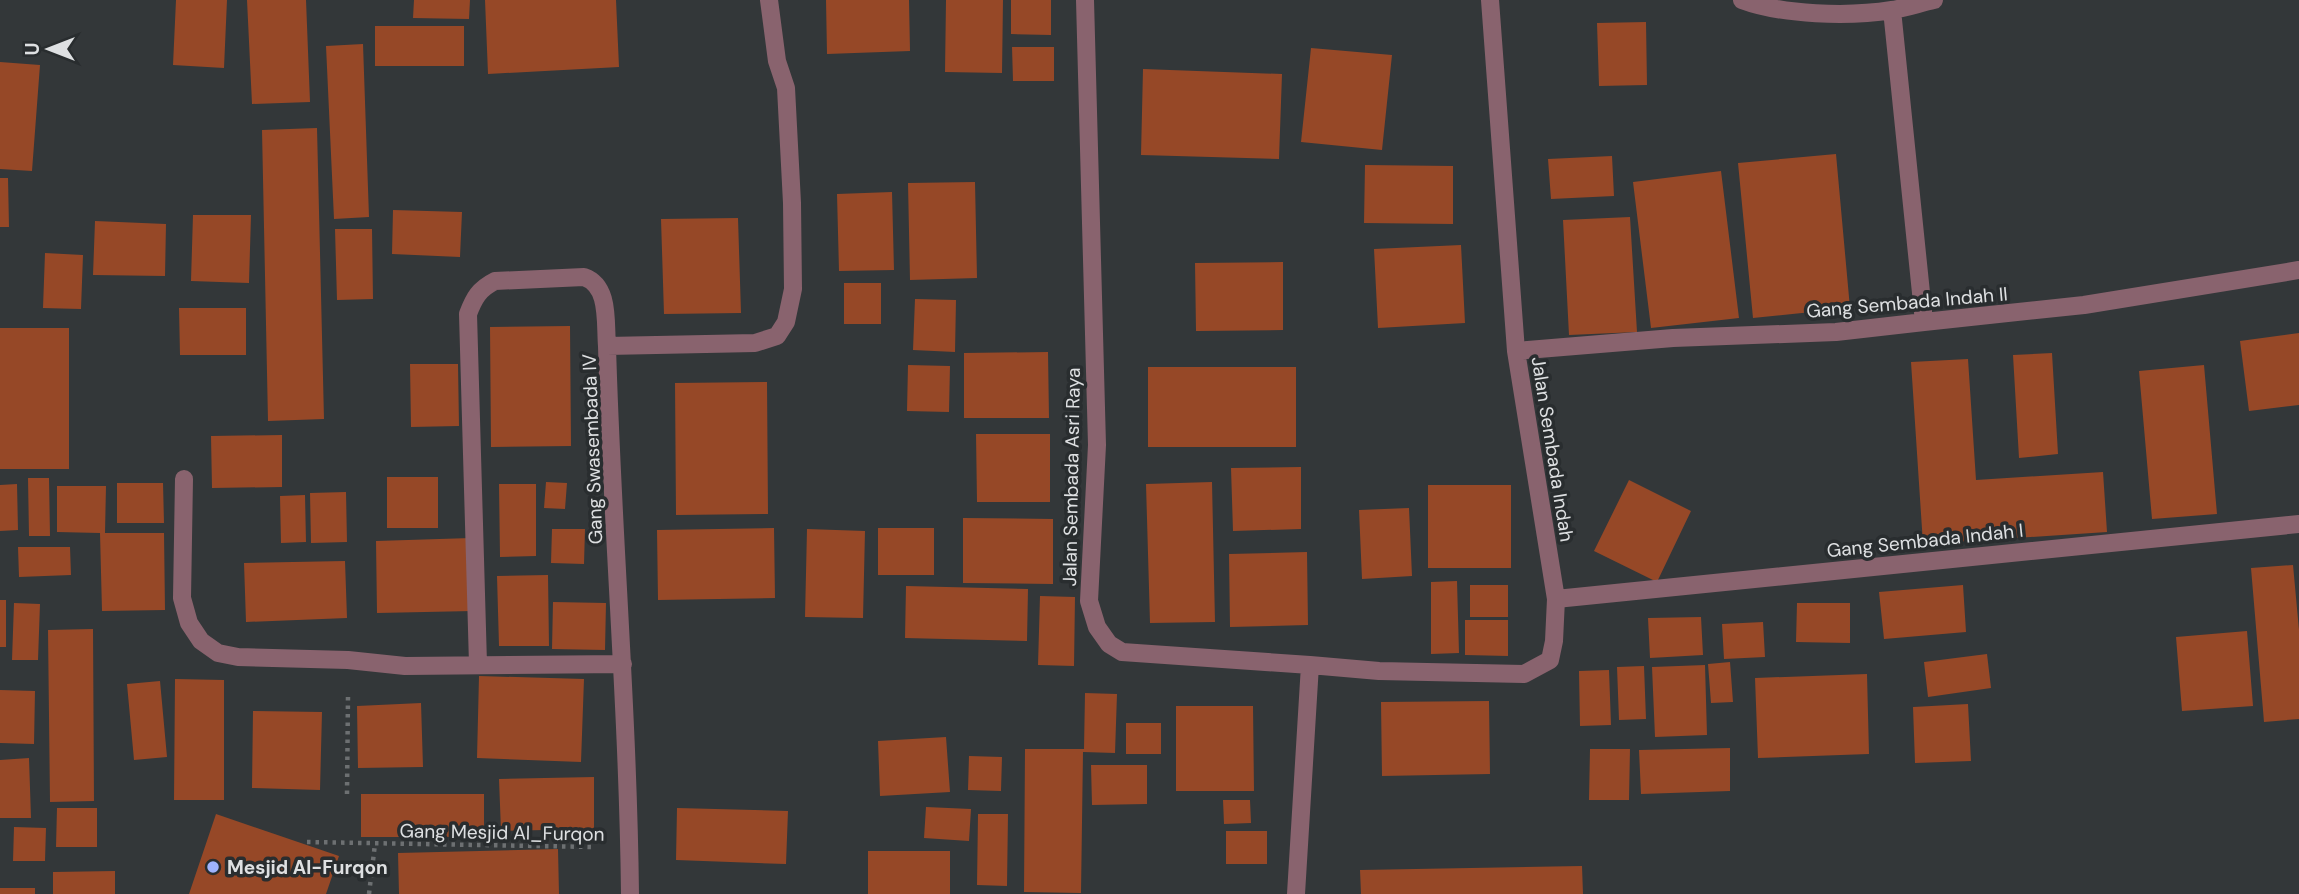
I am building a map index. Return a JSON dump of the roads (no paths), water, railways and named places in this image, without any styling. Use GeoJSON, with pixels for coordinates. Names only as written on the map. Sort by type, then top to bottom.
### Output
{"type":"FeatureCollection","features":[{"type":"Feature","properties":{"kind":"street","name":"Gang Swasembada IV"},"geometry":{"type":"LineString","coordinates":[[630,894],[607,345],[755,343],[776,337],[786,323],[793,289],[786,88],[777,61],[769,0]]}},
{"type":"Feature","properties":{"kind":"street","name":"Jalan Sembada Asri Raya"},"geometry":{"type":"LineString","coordinates":[[1085,0],[1097,445],[1090,601],[1097,627],[1109,644],[1122,652],[1310,665]]}},
{"type":"Feature","properties":{"kind":"street","name":"Jalan Sembada Indah"},"geometry":{"type":"LineString","coordinates":[[1310,665],[1379,671],[1524,674],[1550,660],[1556,599],[1516,351],[1490,0]]}},
{"type":"Feature","properties":{"kind":"street"},"geometry":{"type":"LineString","coordinates":[[1742,0],[1763,8],[1788,11],[1856,13],[1892,10],[1934,0]]}},
{"type":"Feature","properties":{"kind":"street"},"geometry":{"type":"LineString","coordinates":[[1892,10],[1924,323]]}},
{"type":"Feature","properties":{"kind":"street","name":"Gang Sembada Indah II"},"geometry":{"type":"LineString","coordinates":[[1516,351],[1673,338],[1836,331],[1924,323],[2084,305],[2299,270]]}},
{"type":"Feature","properties":{"kind":"street"},"geometry":{"type":"LineString","coordinates":[[478,664],[468,314],[474,296],[495,281],[584,277],[594,280],[603,299],[607,345]]}},
{"type":"Feature","properties":{"kind":"street"},"geometry":{"type":"LineString","coordinates":[[184,479],[182,598],[190,623],[201,640],[218,653],[237,657],[348,660],[405,666],[622,664]]}},
{"type":"Feature","properties":{"kind":"street","name":"Gang Sembada Indah I"},"geometry":{"type":"LineString","coordinates":[[1556,599],[2299,524]]}},
{"type":"Feature","properties":{"kind":"street"},"geometry":{"type":"LineString","coordinates":[[1296,894],[1310,665]]}},
{"type":"Feature","properties":{"kind":"place","name":"Mesjid Al-Furqon"},"geometry":{"type":"Point","coordinates":[213,867]}}]}
